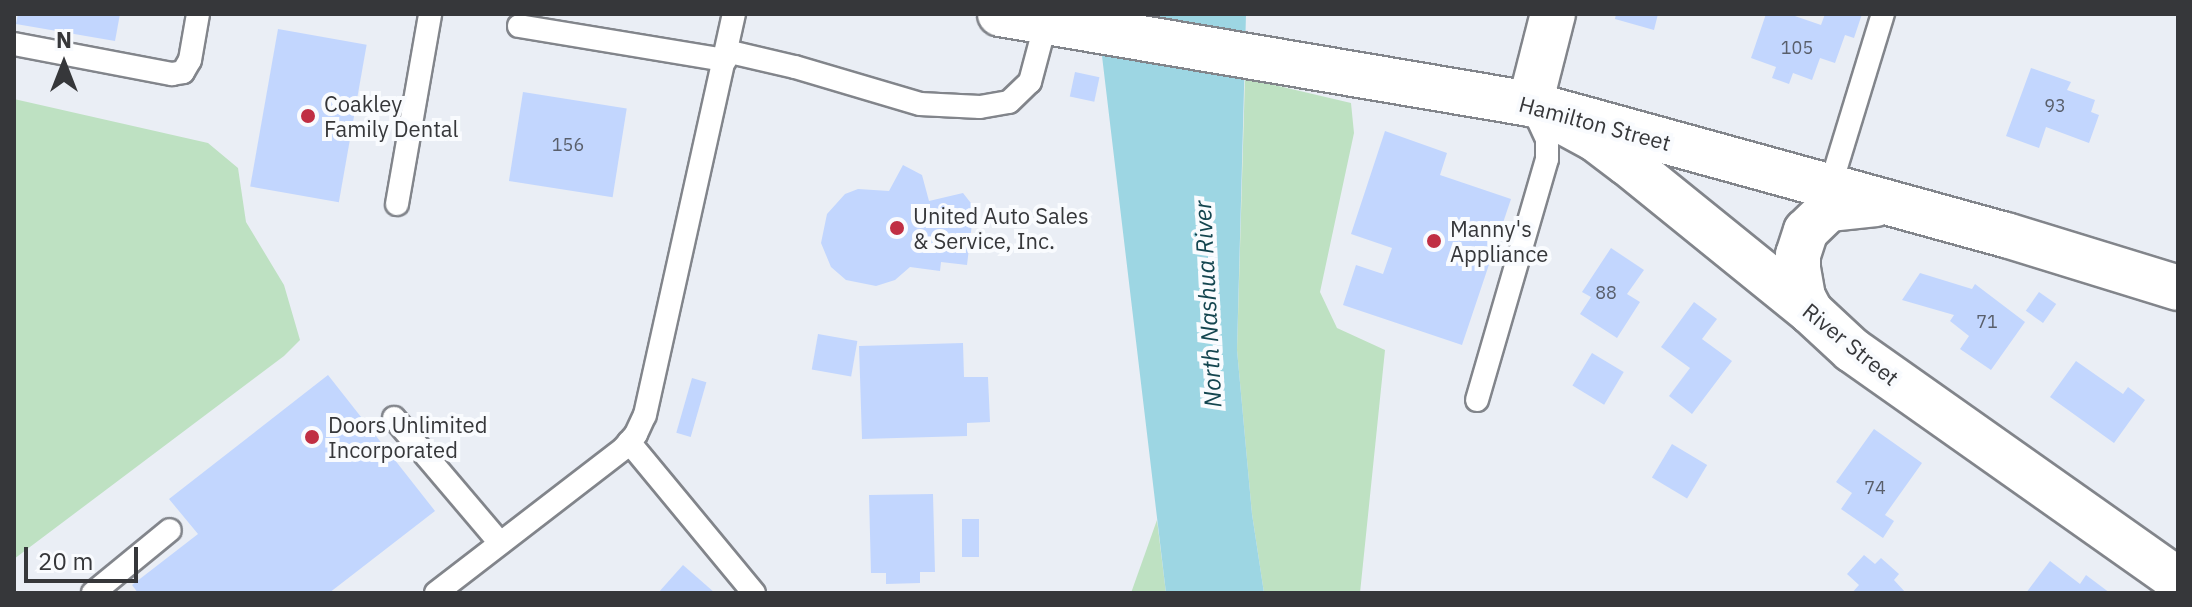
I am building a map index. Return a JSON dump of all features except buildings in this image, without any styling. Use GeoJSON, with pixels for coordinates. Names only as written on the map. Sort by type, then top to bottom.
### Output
{"type":"FeatureCollection","features":[{"type":"Feature","properties":{"kind":"main road","name":"Hamilton Street"},"geometry":{"type":"LineString","coordinates":[[1000,14],[1530,104],[1895,205],[2178,288]]}},
{"type":"Feature","properties":{"kind":"main road"},"geometry":{"type":"LineString","coordinates":[[1530,104],[1553,14]]}},
{"type":"Feature","properties":{"kind":"main road","name":"River Street"},"geometry":{"type":"LineString","coordinates":[[1530,104],[1606,147],[1811,312],[1852,350],[2178,580]]}},
{"type":"Feature","properties":{"kind":"main road"},"geometry":{"type":"LineString","coordinates":[[1811,312],[1803,297],[1798,269],[1798,255],[1806,231],[1829,209],[1844,205],[1895,205]]}},
{"type":"Feature","properties":{"kind":"lane"},"geometry":{"type":"LineString","coordinates":[[14,44],[172,74],[183,72],[190,60],[198,14]]}},
{"type":"Feature","properties":{"kind":"lane"},"geometry":{"type":"LineString","coordinates":[[397,204],[430,14]]}},
{"type":"Feature","properties":{"kind":"lane"},"geometry":{"type":"LineString","coordinates":[[436,593],[629,442],[645,415],[734,14]]}},
{"type":"Feature","properties":{"kind":"lane"},"geometry":{"type":"LineString","coordinates":[[1830,187],[1883,14]]}},
{"type":"Feature","properties":{"kind":"lane"},"geometry":{"type":"LineString","coordinates":[[519,26],[795,67],[920,104],[980,107],[1009,102],[1030,82],[1046,22]]}},
{"type":"Feature","properties":{"kind":"lane"},"geometry":{"type":"LineString","coordinates":[[1477,400],[1547,159],[1547,139],[1530,104]]}},
{"type":"Feature","properties":{"kind":"lane"},"geometry":{"type":"LineString","coordinates":[[394,418],[500,543]]}},
{"type":"Feature","properties":{"kind":"lane"},"geometry":{"type":"LineString","coordinates":[[629,442],[754,593]]}},
{"type":"Feature","properties":{"kind":"lane"},"geometry":{"type":"LineString","coordinates":[[93,593],[170,530]]}},
{"type":"Feature","properties":{"kind":"green space"},"geometry":{"type":"Polygon","coordinates":[[[1245,78],[1351,103],[1354,133],[1320,292],[1337,328],[1385,350],[1360,593],[1264,593],[1252,514],[1237,350],[1245,78]]]}},
{"type":"Feature","properties":{"kind":"green space"},"geometry":{"type":"Polygon","coordinates":[[[14,99],[208,143],[238,168],[246,222],[284,285],[300,340],[284,356],[14,559],[14,99]]]}},
{"type":"Feature","properties":{"kind":"green space"},"geometry":{"type":"Polygon","coordinates":[[[1157,520],[1166,593],[1131,593],[1157,520]]]}},
{"type":"Feature","properties":{"kind":"water","name":"North Nashua River"},"geometry":{"type":"Polygon","coordinates":[[[1097,14],[1246,14],[1237,350],[1252,514],[1264,593],[1166,593],[1097,14]]]}},
{"type":"Feature","properties":{"kind":"place","name":"Coakley Family Dental"},"geometry":{"type":"Point","coordinates":[308,116]}},
{"type":"Feature","properties":{"kind":"place","name":"United Auto Sales & Service, Inc."},"geometry":{"type":"Point","coordinates":[897,228]}},
{"type":"Feature","properties":{"kind":"place","name":"Manny's Appliance"},"geometry":{"type":"Point","coordinates":[1434,241]}},
{"type":"Feature","properties":{"kind":"place","name":"Doors Unlimited Incorporated"},"geometry":{"type":"Point","coordinates":[312,437]}}]}
